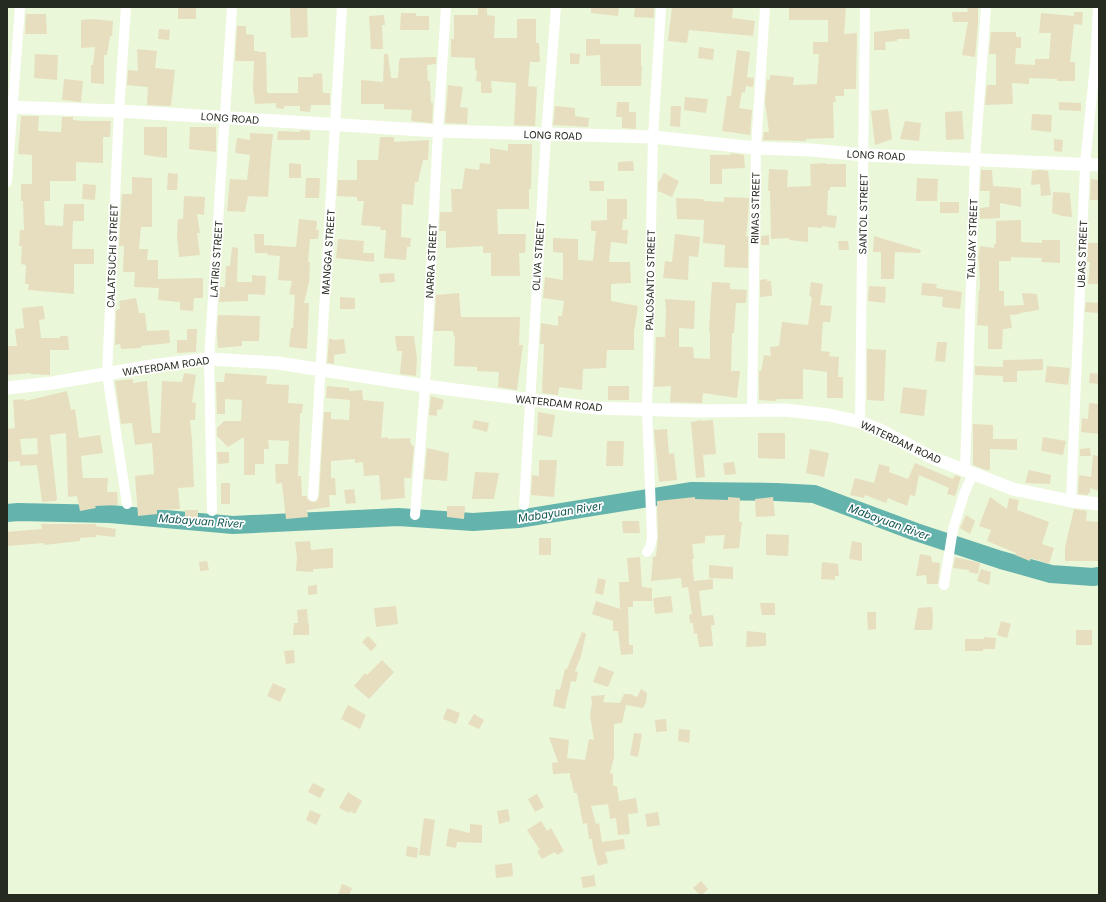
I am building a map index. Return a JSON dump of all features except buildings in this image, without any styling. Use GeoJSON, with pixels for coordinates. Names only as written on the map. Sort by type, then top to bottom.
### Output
{"type":"FeatureCollection","features":[{"type":"Feature","properties":{"kind":"street"},"geometry":{"type":"LineString","coordinates":[[7,182],[10,107],[20,7]]}},
{"type":"Feature","properties":{"kind":"street","name":"CALATSUCHI STREET"},"geometry":{"type":"LineString","coordinates":[[126,7],[119,111],[107,374],[127,504]]}},
{"type":"Feature","properties":{"kind":"street","name":"LATIRIS STREET"},"geometry":{"type":"LineString","coordinates":[[212,511],[209,359],[226,118],[232,7]]}},
{"type":"Feature","properties":{"kind":"street","name":"MANGGA STREET"},"geometry":{"type":"LineString","coordinates":[[313,496],[342,7]]}},
{"type":"Feature","properties":{"kind":"street","name":"NARRA STREET"},"geometry":{"type":"LineString","coordinates":[[416,515],[425,386],[446,7]]}},
{"type":"Feature","properties":{"kind":"street","name":"OLIVA STREET"},"geometry":{"type":"LineString","coordinates":[[524,505],[546,135],[556,7]]}},
{"type":"Feature","properties":{"kind":"street","name":"PALOSANTO STREET"},"geometry":{"type":"LineString","coordinates":[[647,552],[652,538],[647,409],[653,137],[661,7]]}},
{"type":"Feature","properties":{"kind":"street","name":"RIMAS STREET"},"geometry":{"type":"LineString","coordinates":[[752,410],[756,148],[765,7]]}},
{"type":"Feature","properties":{"kind":"street","name":"SANTOL STREET"},"geometry":{"type":"LineString","coordinates":[[860,422],[865,7]]}},
{"type":"Feature","properties":{"kind":"street","name":"TALISAY STREET"},"geometry":{"type":"LineString","coordinates":[[969,472],[974,159],[986,7]]}},
{"type":"Feature","properties":{"kind":"street","name":"UBAS STREET"},"geometry":{"type":"LineString","coordinates":[[1071,501],[1086,164],[1095,65],[1098,7]]}},
{"type":"Feature","properties":{"kind":"street","name":"LONG ROAD"},"geometry":{"type":"LineString","coordinates":[[10,107],[119,111],[438,131],[653,137],[756,148],[812,150],[864,155],[1099,165]]}},
{"type":"Feature","properties":{"kind":"street","name":"WATERDAM ROAD"},"geometry":{"type":"LineString","coordinates":[[7,388],[52,383],[158,365],[209,359],[278,363],[425,386],[596,408],[699,411],[785,410],[829,415],[860,422],[880,430],[934,458],[1019,490],[1071,501],[1099,504]]}},
{"type":"Feature","properties":{"kind":"street"},"geometry":{"type":"LineString","coordinates":[[944,585],[953,529],[969,472]]}},
{"type":"Feature","properties":{"kind":"waterway","name":"Mabayuan River"},"geometry":{"type":"LineString","coordinates":[[7,513],[110,514],[233,525],[398,517],[473,522],[518,519],[692,491],[814,494],[916,532],[1001,560],[1051,574],[1093,577],[1099,576]]}}]}
